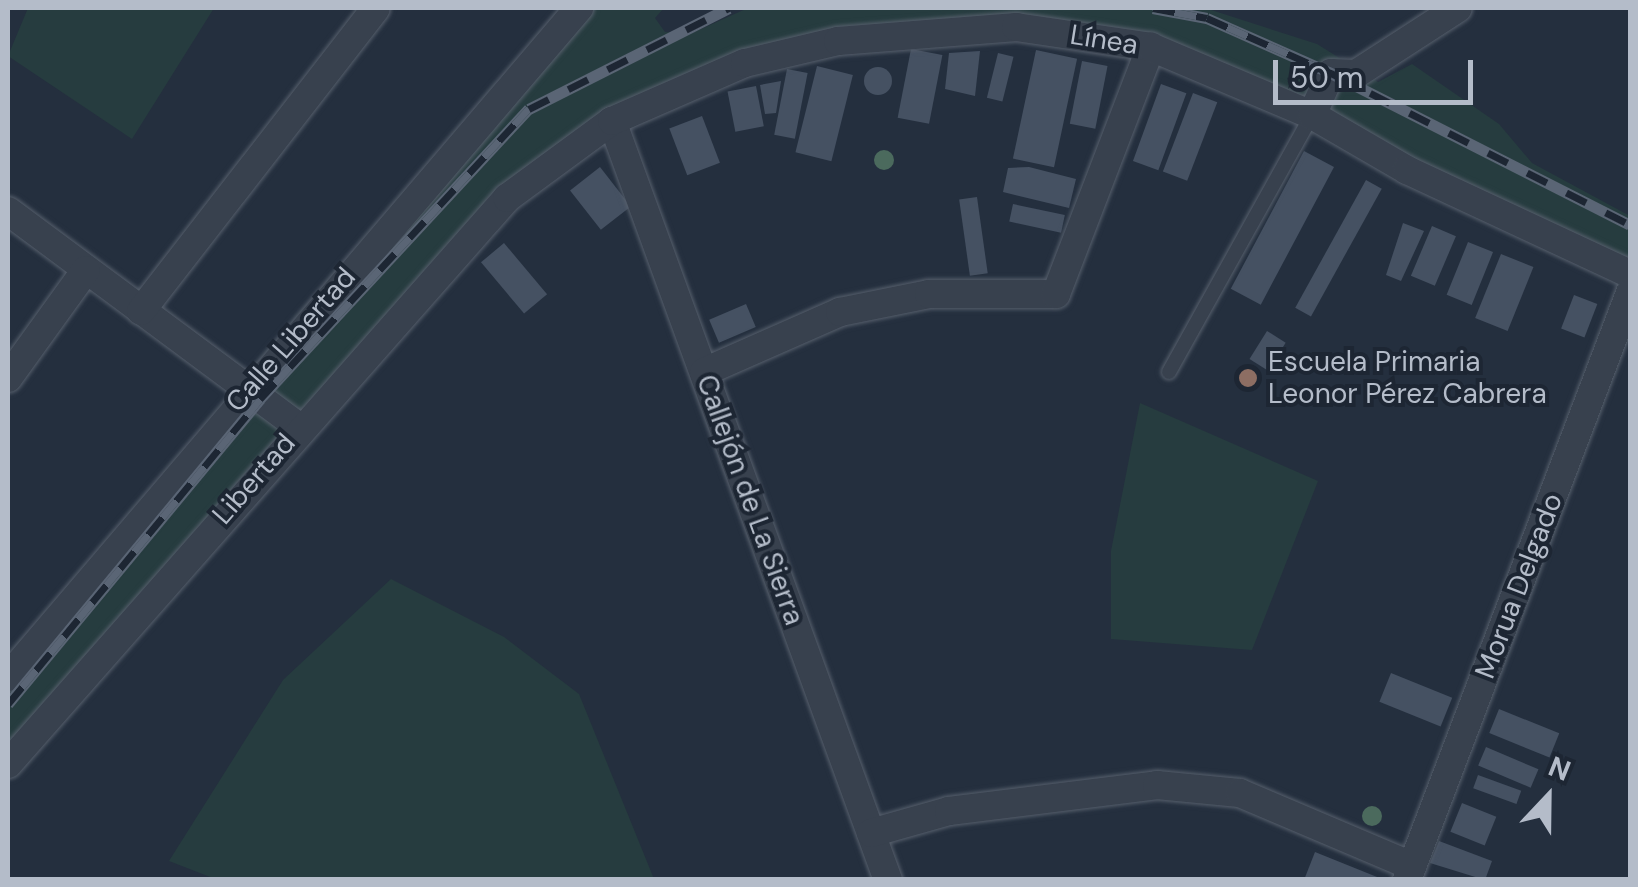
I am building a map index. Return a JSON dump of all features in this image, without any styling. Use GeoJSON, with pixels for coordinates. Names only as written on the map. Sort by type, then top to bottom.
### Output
{"type":"FeatureCollection","features":[{"type":"Feature","properties":{"kind":"street"},"geometry":{"type":"LineString","coordinates":[[140,311],[376,8]]}},
{"type":"Feature","properties":{"kind":"street","name":"Calle Libertad"},"geometry":{"type":"LineString","coordinates":[[8,677],[247,390],[579,8]]}},
{"type":"Feature","properties":{"kind":"street"},"geometry":{"type":"LineString","coordinates":[[1312,115],[1331,73],[1356,74],[1423,16],[1458,8]]}},
{"type":"Feature","properties":{"kind":"street","name":"Línea"},"geometry":{"type":"LineString","coordinates":[[507,198],[612,121],[682,86],[838,40],[1016,27],[1150,47],[1312,115],[1630,274]]}},
{"type":"Feature","properties":{"kind":"street"},"geometry":{"type":"LineString","coordinates":[[704,372],[840,312],[928,294],[1056,294],[1150,47]]}},
{"type":"Feature","properties":{"kind":"street","name":"Callejón de La Sierra"},"geometry":{"type":"LineString","coordinates":[[612,121],[888,880]]}},
{"type":"Feature","properties":{"kind":"street","name":"Libertad"},"geometry":{"type":"LineString","coordinates":[[8,764],[298,427],[507,198]]}},
{"type":"Feature","properties":{"kind":"street"},"geometry":{"type":"LineString","coordinates":[[8,211],[298,427]]}},
{"type":"Feature","properties":{"kind":"street"},"geometry":{"type":"LineString","coordinates":[[8,378],[86,270]]}},
{"type":"Feature","properties":{"kind":"street","name":"Morua Delgado"},"geometry":{"type":"LineString","coordinates":[[1410,873],[1630,292]]}},
{"type":"Feature","properties":{"kind":"street"},"geometry":{"type":"LineString","coordinates":[[870,833],[950,811],[1157,786],[1240,793],[1410,873]]}},
{"type":"Feature","properties":{"kind":"lane"},"geometry":{"type":"LineString","coordinates":[[1169,372],[1312,115]]}},
{"type":"Feature","properties":{"kind":"green space"},"geometry":{"type":"Polygon","coordinates":[[[28,8],[214,8],[132,139],[8,56],[28,8]]]}},
{"type":"Feature","properties":{"kind":"green space"},"geometry":{"type":"Polygon","coordinates":[[[579,8],[664,8],[655,18],[665,32],[692,33],[748,8],[1205,8],[1317,44],[1378,82],[1412,64],[1499,124],[1532,163],[1630,216],[1630,274],[1151,47],[1017,27],[882,35],[682,86],[559,157],[8,764],[8,677],[579,8]]]}},
{"type":"Feature","properties":{"kind":"green space"},"geometry":{"type":"Polygon","coordinates":[[[1140,403],[1318,481],[1252,650],[1111,639],[1111,551],[1140,403]]]}},
{"type":"Feature","properties":{"kind":"green space"},"geometry":{"type":"Polygon","coordinates":[[[391,579],[504,637],[579,694],[654,879],[218,880],[169,861],[283,680],[391,579]]]}},
{"type":"Feature","properties":{"kind":"building"},"geometry":{"type":"Polygon","coordinates":[[[911,49],[942,55],[929,124],[898,118],[911,49]]]}},
{"type":"Feature","properties":{"kind":"building"},"geometry":{"type":"Polygon","coordinates":[[[1036,50],[1077,59],[1054,167],[1013,159],[1036,50]]]}},
{"type":"Feature","properties":{"kind":"building"},"geometry":{"type":"Polygon","coordinates":[[[980,51],[975,96],[945,89],[949,53],[980,51]]]}},
{"type":"Feature","properties":{"kind":"building"},"geometry":{"type":"Polygon","coordinates":[[[998,53],[1014,57],[1002,102],[987,98],[998,53]]]}},
{"type":"Feature","properties":{"kind":"building"},"geometry":{"type":"Polygon","coordinates":[[[1082,61],[1108,66],[1095,129],[1070,124],[1082,61]]]}},
{"type":"Feature","properties":{"kind":"building"},"geometry":{"type":"Polygon","coordinates":[[[817,66],[853,75],[831,161],[795,152],[817,66]]]}},
{"type":"Feature","properties":{"kind":"building"},"geometry":{"type":"Polygon","coordinates":[[[878,67],[888,71],[892,81],[888,91],[878,95],[868,91],[864,81],[868,71],[878,67]]]}},
{"type":"Feature","properties":{"kind":"building"},"geometry":{"type":"Polygon","coordinates":[[[787,69],[808,73],[795,139],[774,135],[787,69]]]}},
{"type":"Feature","properties":{"kind":"building"},"geometry":{"type":"Polygon","coordinates":[[[781,81],[776,113],[765,114],[760,85],[781,81]]]}},
{"type":"Feature","properties":{"kind":"building"},"geometry":{"type":"Polygon","coordinates":[[[1161,84],[1186,93],[1158,170],[1133,161],[1161,84]]]}},
{"type":"Feature","properties":{"kind":"building"},"geometry":{"type":"Polygon","coordinates":[[[756,86],[764,126],[735,132],[728,92],[756,86]]]}},
{"type":"Feature","properties":{"kind":"building"},"geometry":{"type":"Polygon","coordinates":[[[1193,93],[1217,102],[1187,181],[1163,171],[1193,93]]]}},
{"type":"Feature","properties":{"kind":"building"},"geometry":{"type":"Polygon","coordinates":[[[702,116],[720,163],[687,175],[669,129],[702,116]]]}},
{"type":"Feature","properties":{"kind":"building"},"geometry":{"type":"Polygon","coordinates":[[[1304,151],[1334,167],[1261,305],[1231,289],[1304,151]]]}},
{"type":"Feature","properties":{"kind":"building"},"geometry":{"type":"Polygon","coordinates":[[[600,167],[631,206],[601,230],[570,190],[600,167]]]}},
{"type":"Feature","properties":{"kind":"building"},"geometry":{"type":"Polygon","coordinates":[[[1029,167],[1076,179],[1069,208],[1003,192],[1008,168],[1029,167]]]}},
{"type":"Feature","properties":{"kind":"building"},"geometry":{"type":"Polygon","coordinates":[[[1366,180],[1382,189],[1311,316],[1295,308],[1366,180]]]}},
{"type":"Feature","properties":{"kind":"building"},"geometry":{"type":"Polygon","coordinates":[[[977,197],[988,273],[970,276],[959,200],[977,197]]]}},
{"type":"Feature","properties":{"kind":"building"},"geometry":{"type":"Polygon","coordinates":[[[1013,204],[1065,215],[1061,233],[1009,222],[1013,204]]]}},
{"type":"Feature","properties":{"kind":"building"},"geometry":{"type":"Polygon","coordinates":[[[1403,223],[1424,231],[1401,281],[1386,275],[1403,223]]]}},
{"type":"Feature","properties":{"kind":"building"},"geometry":{"type":"Polygon","coordinates":[[[1432,226],[1456,236],[1435,286],[1411,276],[1432,226]]]}},
{"type":"Feature","properties":{"kind":"building"},"geometry":{"type":"Polygon","coordinates":[[[1468,242],[1493,252],[1472,305],[1447,295],[1468,242]]]}},
{"type":"Feature","properties":{"kind":"building"},"geometry":{"type":"Polygon","coordinates":[[[504,243],[547,294],[524,314],[481,262],[504,243]]]}},
{"type":"Feature","properties":{"kind":"building"},"geometry":{"type":"Polygon","coordinates":[[[1501,254],[1533,267],[1508,331],[1475,318],[1501,254]]]}},
{"type":"Feature","properties":{"kind":"building"},"geometry":{"type":"Polygon","coordinates":[[[1574,295],[1597,304],[1584,338],[1561,329],[1574,295]]]}},
{"type":"Feature","properties":{"kind":"building"},"geometry":{"type":"Polygon","coordinates":[[[746,304],[756,327],[719,343],[709,320],[746,304]]]}},
{"type":"Feature","properties":{"kind":"building"},"geometry":{"type":"Polygon","coordinates":[[[1267,331],[1286,343],[1268,371],[1250,359],[1267,331]]]}},
{"type":"Feature","properties":{"kind":"building"},"geometry":{"type":"Polygon","coordinates":[[[1391,673],[1452,698],[1441,726],[1379,702],[1391,673]]]}},
{"type":"Feature","properties":{"kind":"building"},"geometry":{"type":"Polygon","coordinates":[[[1499,709],[1559,733],[1550,757],[1489,733],[1499,709]]]}},
{"type":"Feature","properties":{"kind":"building"},"geometry":{"type":"Polygon","coordinates":[[[1486,747],[1538,769],[1531,788],[1478,765],[1486,747]]]}},
{"type":"Feature","properties":{"kind":"building"},"geometry":{"type":"Polygon","coordinates":[[[1478,775],[1521,791],[1516,804],[1473,788],[1478,775]]]}},
{"type":"Feature","properties":{"kind":"building"},"geometry":{"type":"Polygon","coordinates":[[[1462,803],[1496,817],[1485,846],[1450,832],[1462,803]]]}},
{"type":"Feature","properties":{"kind":"building"},"geometry":{"type":"Polygon","coordinates":[[[1439,841],[1492,861],[1485,880],[1430,863],[1439,841]]]}},
{"type":"Feature","properties":{"kind":"building"},"geometry":{"type":"Polygon","coordinates":[[[1315,852],[1382,879],[1382,880],[1304,880],[1315,852]]]}},
{"type":"Feature","properties":{"kind":"railway"},"geometry":{"type":"LineString","coordinates":[[8,704],[260,399],[529,109],[729,8]]}},
{"type":"Feature","properties":{"kind":"railway"},"geometry":{"type":"LineString","coordinates":[[1153,8],[1207,18],[1331,73],[1630,225]]}},
{"type":"Feature","properties":{"kind":"place","name":"Escuela Primaria Leonor Pérez Cabrera"},"geometry":{"type":"Point","coordinates":[1248,378]}}]}
